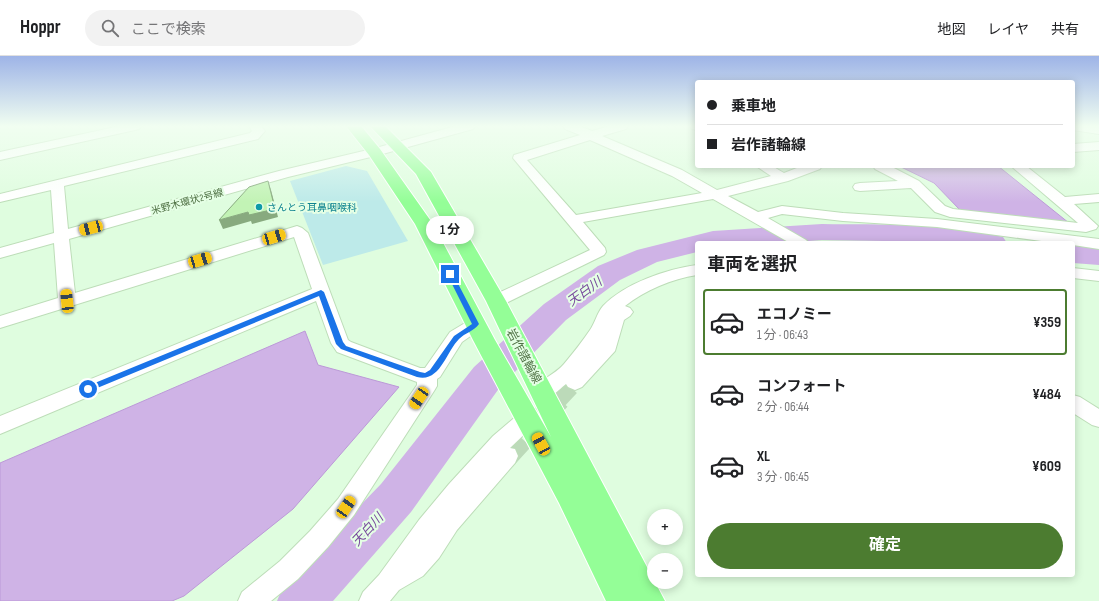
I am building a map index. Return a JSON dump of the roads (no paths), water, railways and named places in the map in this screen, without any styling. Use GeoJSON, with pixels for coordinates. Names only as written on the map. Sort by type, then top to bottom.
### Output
{"type":"FeatureCollection","features":[{"type":"Feature","properties":{"kind":"main road","name":"岩作諸輪線"},"geometry":{"type":"LineString","coordinates":[[402,151],[426,177],[499,308],[626,559],[649,601]]}},
{"type":"Feature","properties":{"kind":"main road"},"geometry":{"type":"LineString","coordinates":[[375,152],[424,224],[480,332],[569,494],[622,601]]}},
{"type":"Feature","properties":{"kind":"street"},"geometry":{"type":"LineString","coordinates":[[0,156],[21,151]]}},
{"type":"Feature","properties":{"kind":"street"},"geometry":{"type":"LineString","coordinates":[[0,198],[191,151]]}},
{"type":"Feature","properties":{"kind":"street"},"geometry":{"type":"LineString","coordinates":[[499,308],[598,252],[519,158],[540,151]]}},
{"type":"Feature","properties":{"kind":"street"},"geometry":{"type":"LineString","coordinates":[[628,151],[654,162],[717,194],[798,241]]}},
{"type":"Feature","properties":{"kind":"street","name":"米野木環状2号線"},"geometry":{"type":"LineString","coordinates":[[0,253],[284,174],[375,152]]}},
{"type":"Feature","properties":{"kind":"street"},"geometry":{"type":"LineString","coordinates":[[766,168],[783,178]]}},
{"type":"Feature","properties":{"kind":"street"},"geometry":{"type":"LineString","coordinates":[[572,220],[717,194],[783,178],[810,168]]}},
{"type":"Feature","properties":{"kind":"street"},"geometry":{"type":"LineString","coordinates":[[884,168],[914,184],[940,209],[950,213],[1086,228],[1091,226],[1062,200],[1021,168]]}},
{"type":"Feature","properties":{"kind":"street"},"geometry":{"type":"LineString","coordinates":[[57,184],[67,301]]}},
{"type":"Feature","properties":{"kind":"street"},"geometry":{"type":"LineString","coordinates":[[860,187],[914,184]]}},
{"type":"Feature","properties":{"kind":"street"},"geometry":{"type":"LineString","coordinates":[[1062,200],[1099,198]]}},
{"type":"Feature","properties":{"kind":"street"},"geometry":{"type":"LineString","coordinates":[[761,220],[768,213],[782,210],[843,217],[937,223],[1099,244]]}},
{"type":"Feature","properties":{"kind":"street"},"geometry":{"type":"LineString","coordinates":[[0,322],[289,232],[297,231],[300,233],[340,344],[344,348],[420,375],[426,375],[433,372],[456,338],[480,332]]}},
{"type":"Feature","properties":{"kind":"street"},"geometry":{"type":"LineString","coordinates":[[540,388],[569,370],[598,333],[609,312],[622,300],[655,281],[678,273],[695,270]]}},
{"type":"Feature","properties":{"kind":"street"},"geometry":{"type":"LineString","coordinates":[[1075,273],[1099,276]]}},
{"type":"Feature","properties":{"kind":"street"},"geometry":{"type":"LineString","coordinates":[[575,382],[608,346],[616,317],[630,307],[695,274]]}},
{"type":"Feature","properties":{"kind":"street"},"geometry":{"type":"LineString","coordinates":[[0,425],[321,292]]}},
{"type":"Feature","properties":{"kind":"street"},"geometry":{"type":"LineString","coordinates":[[251,601],[289,570],[319,539],[346,507],[427,386],[426,375]]}},
{"type":"Feature","properties":{"kind":"street"},"geometry":{"type":"LineString","coordinates":[[1075,404],[1099,419]]}},
{"type":"Feature","properties":{"kind":"street"},"geometry":{"type":"LineString","coordinates":[[372,601],[388,584],[427,528],[457,492],[501,442],[527,419]]}},
{"type":"Feature","properties":{"kind":"street"},"geometry":{"type":"LineString","coordinates":[[388,584],[414,567],[430,550],[449,522],[506,456]]}},
{"type":"Feature","properties":{"kind":"waterway","name":"天白川"},"geometry":{"type":"LineString","coordinates":[[705,241],[713,239],[822,232],[939,235],[980,241]]}},
{"type":"Feature","properties":{"kind":"waterway","name":"天白川"},"geometry":{"type":"LineString","coordinates":[[301,601],[396,498],[487,377],[555,312],[609,273],[647,256],[695,244]]}},
{"type":"Feature","properties":{"kind":"waterway","name":"天白川"},"geometry":{"type":"LineString","coordinates":[[1075,254],[1099,256]]}},
{"type":"Feature","properties":{"kind":"tunnel"},"geometry":{"type":"LineString","coordinates":[[558,400],[575,382]]}},
{"type":"Feature","properties":{"kind":"tunnel"},"geometry":{"type":"LineString","coordinates":[[507,456],[559,399]]}},
{"type":"Feature","properties":{"kind":"place","name":"さんとう耳鼻咽喉科"},"geometry":{"type":"Point","coordinates":[259,207]}}]}
